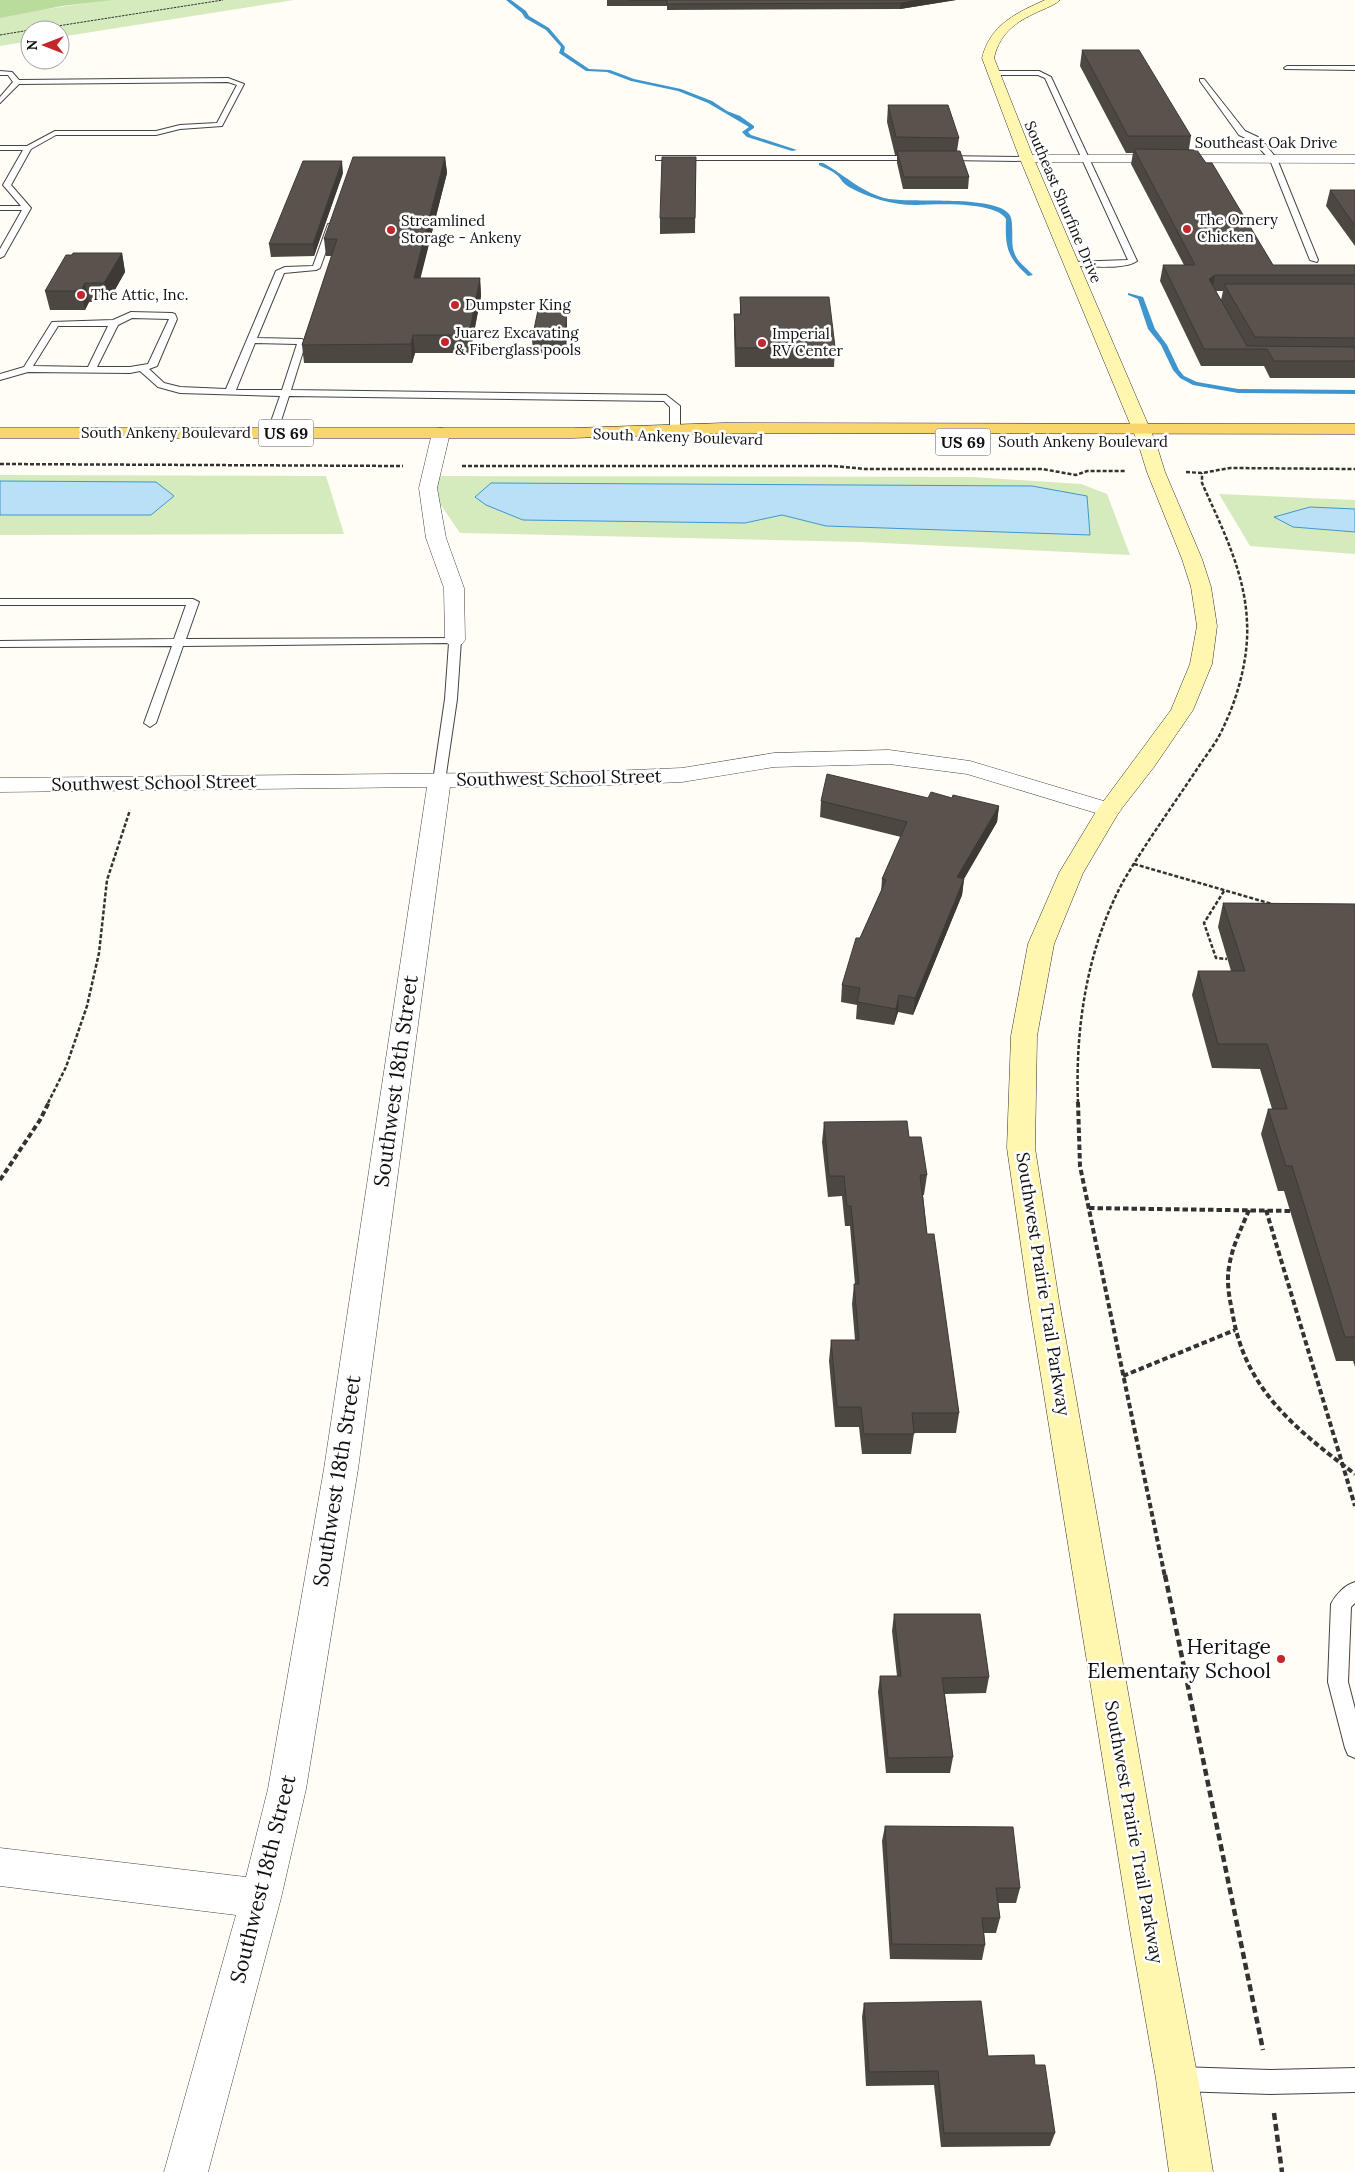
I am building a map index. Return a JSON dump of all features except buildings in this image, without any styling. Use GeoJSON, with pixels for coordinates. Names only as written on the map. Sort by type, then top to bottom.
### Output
{"type":"FeatureCollection","features":[{"type":"Feature","properties":{"kind":"main road","name":"South Ankeny Boulevard"},"geometry":{"type":"LineString","coordinates":[[0,433],[572,433],[724,428],[1144,436],[1355,444]]}},
{"type":"Feature","properties":{"kind":"main road","name":"South Ankeny Boulevard"},"geometry":{"type":"LineString","coordinates":[[572,433],[741,440],[1144,436],[1355,429]]}},
{"type":"Feature","properties":{"kind":"street","name":"Southeast Shurfine Drive"},"geometry":{"type":"LineString","coordinates":[[1054,0],[1012,21],[994,38],[989,48],[988,58],[992,73],[1027,159],[1144,436]]}},
{"type":"Feature","properties":{"kind":"street","name":"Southeast Oak Drive"},"geometry":{"type":"LineString","coordinates":[[1027,159],[1355,159]]}},
{"type":"Feature","properties":{"kind":"street"},"geometry":{"type":"LineString","coordinates":[[441,433],[428,488],[436,538],[454,588],[454,640]]}},
{"type":"Feature","properties":{"kind":"street","name":"Southwest Prairie Trail Parkway"},"geometry":{"type":"LineString","coordinates":[[1144,436],[1156,472],[1202,587],[1207,626],[1201,664],[1182,710],[1109,810],[1071,873],[1041,944],[1024,1036],[1021,1148],[1051,1340],[1151,1936],[1178,2079],[1191,2172]]}},
{"type":"Feature","properties":{"kind":"street","name":"Southwest School Street"},"geometry":{"type":"LineString","coordinates":[[0,785],[585,779],[682,775],[774,760],[889,757],[970,768],[1109,810]]}},
{"type":"Feature","properties":{"kind":"street","name":"Southwest 18th Street"},"geometry":{"type":"LineString","coordinates":[[186,2172],[261,1898],[287,1789],[341,1469],[439,780]]}},
{"type":"Feature","properties":{"kind":"street"},"geometry":{"type":"LineString","coordinates":[[0,1867],[261,1898]]}},
{"type":"Feature","properties":{"kind":"lane"},"geometry":{"type":"LineString","coordinates":[[1287,68],[1355,68]]}},
{"type":"Feature","properties":{"kind":"lane"},"geometry":{"type":"LineString","coordinates":[[0,73],[10,73],[17,82]]}},
{"type":"Feature","properties":{"kind":"lane"},"geometry":{"type":"LineString","coordinates":[[992,73],[1039,74],[1048,77],[1133,261],[1127,263],[1072,264]]}},
{"type":"Feature","properties":{"kind":"lane"},"geometry":{"type":"LineString","coordinates":[[0,101],[17,82],[228,80],[241,84],[220,125],[180,127],[156,132],[55,133],[28,148],[0,148]]}},
{"type":"Feature","properties":{"kind":"lane"},"geometry":{"type":"LineString","coordinates":[[1202,80],[1242,133],[1258,140],[1273,159],[1314,260]]}},
{"type":"Feature","properties":{"kind":"lane"},"geometry":{"type":"LineString","coordinates":[[27,208],[7,185],[28,148]]}},
{"type":"Feature","properties":{"kind":"lane"},"geometry":{"type":"LineString","coordinates":[[659,158],[923,158]]}},
{"type":"Feature","properties":{"kind":"lane"},"geometry":{"type":"LineString","coordinates":[[932,158],[1027,159]]}},
{"type":"Feature","properties":{"kind":"lane"},"geometry":{"type":"LineString","coordinates":[[0,208],[27,208]]}},
{"type":"Feature","properties":{"kind":"lane"},"geometry":{"type":"LineString","coordinates":[[0,256],[27,208]]}},
{"type":"Feature","properties":{"kind":"lane"},"geometry":{"type":"LineString","coordinates":[[230,392],[280,271],[285,269],[316,268],[334,216]]}},
{"type":"Feature","properties":{"kind":"lane"},"geometry":{"type":"LineString","coordinates":[[0,377],[27,369],[143,369],[152,366],[173,319],[172,316],[131,315],[114,323],[66,322],[55,324],[27,369]]}},
{"type":"Feature","properties":{"kind":"lane"},"geometry":{"type":"LineString","coordinates":[[91,370],[114,323]]}},
{"type":"Feature","properties":{"kind":"lane"},"geometry":{"type":"LineString","coordinates":[[252,340],[302,342],[272,433]]}},
{"type":"Feature","properties":{"kind":"lane"},"geometry":{"type":"LineString","coordinates":[[143,369],[161,385],[180,390],[285,393],[472,392],[517,396],[666,398],[675,406],[675,430]]}},
{"type":"Feature","properties":{"kind":"lane"},"geometry":{"type":"LineString","coordinates":[[0,602],[193,602],[150,723]]}},
{"type":"Feature","properties":{"kind":"lane"},"geometry":{"type":"LineString","coordinates":[[0,644],[178,644],[454,640],[452,699],[439,780]]}},
{"type":"Feature","properties":{"kind":"lane"},"geometry":{"type":"LineString","coordinates":[[1355,1590],[1341,1604],[1338,1682],[1355,1748]]}},
{"type":"Feature","properties":{"kind":"lane"},"geometry":{"type":"LineString","coordinates":[[1178,2079],[1270,2082],[1355,2080]]}},
{"type":"Feature","properties":{"kind":"path"},"geometry":{"type":"LineString","coordinates":[[70,24],[223,0]]}},
{"type":"Feature","properties":{"kind":"path"},"geometry":{"type":"LineString","coordinates":[[0,35],[20,32]]}},
{"type":"Feature","properties":{"kind":"path"},"geometry":{"type":"LineString","coordinates":[[0,464],[834,466],[864,469],[1042,469],[1076,474],[1088,471],[1202,472],[1230,468],[1355,469]]}},
{"type":"Feature","properties":{"kind":"path"},"geometry":{"type":"LineString","coordinates":[[1202,472],[1202,484],[1239,572],[1247,622],[1245,657],[1236,693],[1222,729],[1134,864],[1124,881],[1097,941],[1082,1009],[1077,1085],[1080,1166],[1270,2082],[1282,2172]]}},
{"type":"Feature","properties":{"kind":"path"},"geometry":{"type":"LineString","coordinates":[[0,1180],[40,1120],[69,1059],[87,1006],[97,962],[107,880],[132,804]]}},
{"type":"Feature","properties":{"kind":"path"},"geometry":{"type":"LineString","coordinates":[[1134,864],[1224,891],[1280,905]]}},
{"type":"Feature","properties":{"kind":"path"},"geometry":{"type":"LineString","coordinates":[[1224,891],[1204,923],[1216,958],[1227,959]]}},
{"type":"Feature","properties":{"kind":"path"},"geometry":{"type":"LineString","coordinates":[[1089,1208],[1290,1211]]}},
{"type":"Feature","properties":{"kind":"path"},"geometry":{"type":"LineString","coordinates":[[1248,1210],[1231,1254],[1228,1276],[1229,1298],[1235,1330],[1248,1367],[1265,1391],[1319,1446],[1355,1474]]}},
{"type":"Feature","properties":{"kind":"path"},"geometry":{"type":"LineString","coordinates":[[1266,1210],[1355,1506]]}},
{"type":"Feature","properties":{"kind":"path"},"geometry":{"type":"LineString","coordinates":[[1123,1376],[1235,1330]]}},
{"type":"Feature","properties":{"kind":"green space"},"geometry":{"type":"Polygon","coordinates":[[[0,0],[112,0],[62,6],[0,18],[0,0]]]}},
{"type":"Feature","properties":{"kind":"green space"},"geometry":{"type":"Polygon","coordinates":[[[107,0],[294,0],[70,35],[70,20],[20,20],[20,43],[0,46],[0,16],[107,0]]]}},
{"type":"Feature","properties":{"kind":"green space"},"geometry":{"type":"Polygon","coordinates":[[[0,475],[326,476],[344,534],[0,535],[0,475]]]}},
{"type":"Feature","properties":{"kind":"green space"},"geometry":{"type":"Polygon","coordinates":[[[439,476],[972,477],[1081,484],[1107,494],[1130,555],[861,542],[460,533],[436,498],[439,476]]]}},
{"type":"Feature","properties":{"kind":"green space"},"geometry":{"type":"Polygon","coordinates":[[[1219,494],[1355,500],[1355,554],[1250,546],[1219,494]]]}},
{"type":"Feature","properties":{"kind":"water"},"geometry":{"type":"Polygon","coordinates":[[[0,481],[156,482],[174,496],[151,515],[0,515],[0,481]]]}},
{"type":"Feature","properties":{"kind":"water"},"geometry":{"type":"Polygon","coordinates":[[[491,483],[1032,486],[1087,496],[1090,535],[826,526],[782,515],[745,523],[523,520],[486,505],[475,497],[491,483]]]}},
{"type":"Feature","properties":{"kind":"water"},"geometry":{"type":"Polygon","coordinates":[[[1310,507],[1355,509],[1355,532],[1293,527],[1274,517],[1310,507]]]}},
{"type":"Feature","properties":{"kind":"waterway"},"geometry":{"type":"LineString","coordinates":[[508,0],[524,12],[527,17],[548,29],[563,47],[561,52],[588,70],[608,71],[633,80],[679,90],[710,102],[752,127],[745,132],[749,136],[794,150]]}},
{"type":"Feature","properties":{"kind":"waterway"},"geometry":{"type":"LineString","coordinates":[[821,164],[842,176],[843,180],[852,186],[886,200],[914,203],[937,201],[998,208],[1009,219],[1008,239],[1011,253],[1017,263],[1030,275]]}},
{"type":"Feature","properties":{"kind":"waterway"},"geometry":{"type":"LineString","coordinates":[[1130,294],[1141,298],[1152,329],[1164,345],[1179,374],[1195,384],[1238,391],[1355,392]]}},
{"type":"Feature","properties":{"kind":"place","name":"The Ornery Chicken"},"geometry":{"type":"Point","coordinates":[1187,229]}},
{"type":"Feature","properties":{"kind":"place","name":"Streamlined Storage - Ankeny"},"geometry":{"type":"Point","coordinates":[391,230]}},
{"type":"Feature","properties":{"kind":"place","name":"The Attic, Inc."},"geometry":{"type":"Point","coordinates":[81,295]}},
{"type":"Feature","properties":{"kind":"place","name":"Dumpster King"},"geometry":{"type":"Point","coordinates":[455,305]}},
{"type":"Feature","properties":{"kind":"place","name":"Juarez Excavating & Fiberglass pools"},"geometry":{"type":"Point","coordinates":[445,342]}},
{"type":"Feature","properties":{"kind":"place","name":"Imperial RV Center"},"geometry":{"type":"Point","coordinates":[762,343]}},
{"type":"Feature","properties":{"kind":"place","name":"Heritage Elementary School"},"geometry":{"type":"Point","coordinates":[1281,1659]}}]}
